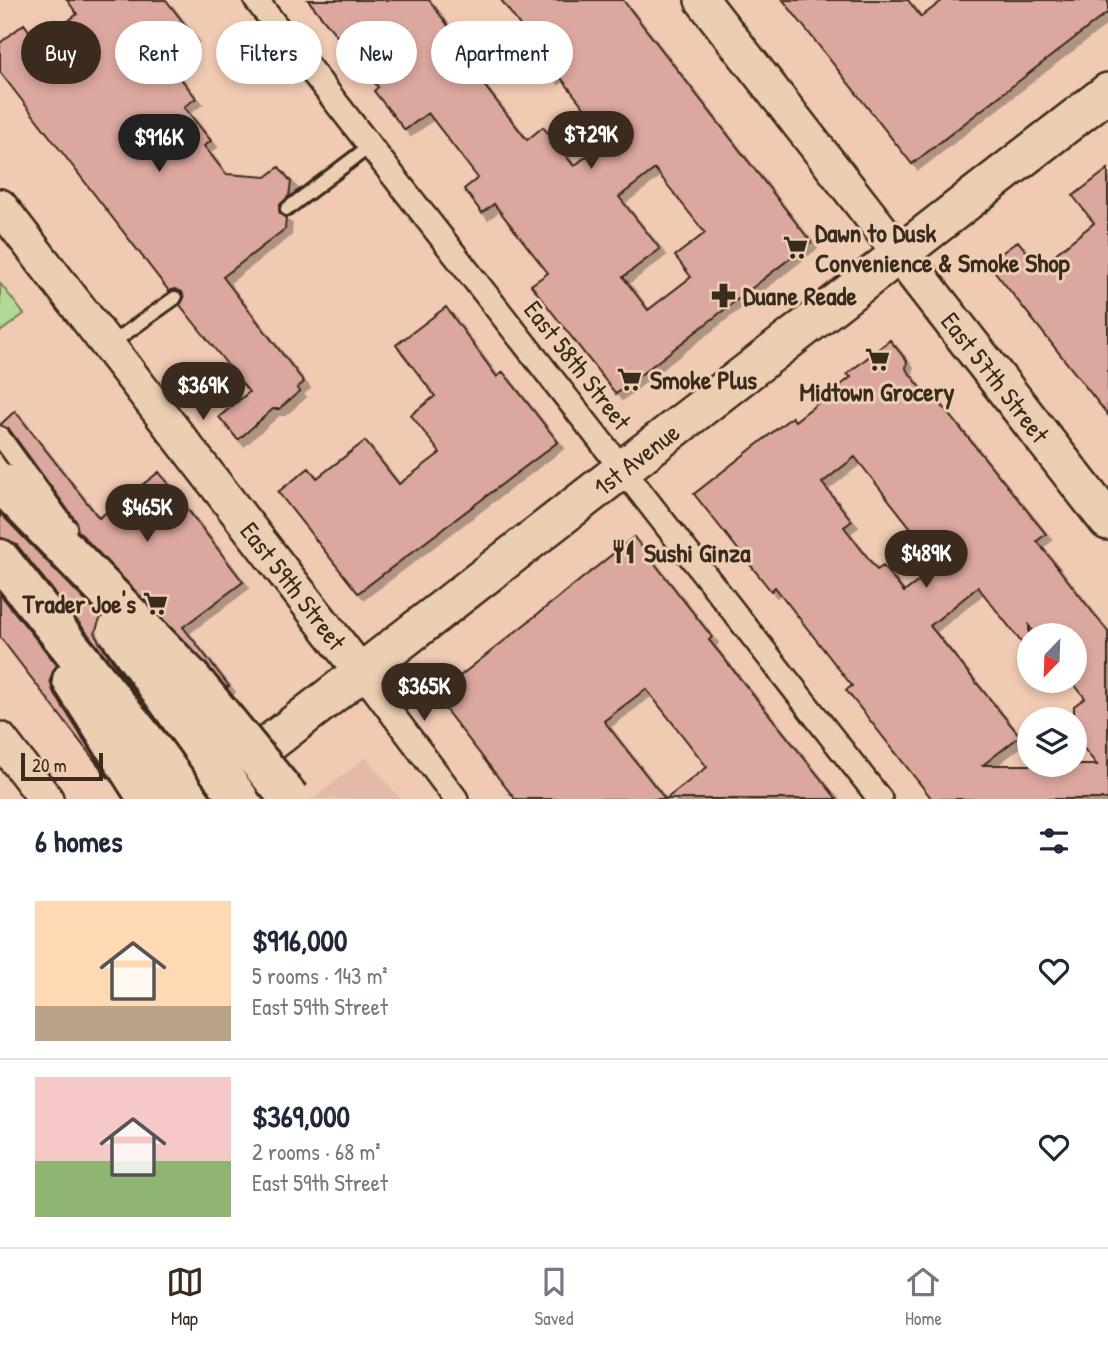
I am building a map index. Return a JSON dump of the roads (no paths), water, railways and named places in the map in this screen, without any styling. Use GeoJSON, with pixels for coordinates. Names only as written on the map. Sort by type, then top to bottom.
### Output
{"type":"FeatureCollection","features":[{"type":"Feature","properties":{"kind":"highway"},"geometry":{"type":"LineString","coordinates":[[0,468],[244,788]]}},
{"type":"Feature","properties":{"kind":"highway"},"geometry":{"type":"LineString","coordinates":[[0,482],[190,677],[290,799]]}},
{"type":"Feature","properties":{"kind":"highway"},"geometry":{"type":"LineString","coordinates":[[0,556],[89,710],[148,799]]}},
{"type":"Feature","properties":{"kind":"highway"},"geometry":{"type":"LineString","coordinates":[[0,556],[192,799]]}},
{"type":"Feature","properties":{"kind":"highway"},"geometry":{"type":"LineString","coordinates":[[0,578],[165,799]]}},
{"type":"Feature","properties":{"kind":"main road","name":"East 57th Street"},"geometry":{"type":"LineString","coordinates":[[702,0],[1108,521]]}},
{"type":"Feature","properties":{"kind":"main road","name":"1st Avenue"},"geometry":{"type":"LineString","coordinates":[[198,799],[1108,92]]}},
{"type":"Feature","properties":{"kind":"main road","name":"East 59th Street"},"geometry":{"type":"LineString","coordinates":[[0,206],[360,671]]}},
{"type":"Feature","properties":{"kind":"main road"},"geometry":{"type":"LineString","coordinates":[[0,739],[46,799]]}},
{"type":"Feature","properties":{"kind":"street","name":"East 58th Street"},"geometry":{"type":"LineString","coordinates":[[256,0],[880,799]]}},
{"type":"Feature","properties":{"kind":"street"},"geometry":{"type":"LineString","coordinates":[[0,436],[244,788]]}},
{"type":"Feature","properties":{"kind":"street","name":"East 59th Street"},"geometry":{"type":"LineString","coordinates":[[360,671],[456,799]]}},
{"type":"Feature","properties":{"kind":"lane"},"geometry":{"type":"LineString","coordinates":[[288,209],[370,146]]}},
{"type":"Feature","properties":{"kind":"lane"},"geometry":{"type":"LineString","coordinates":[[109,345],[175,298]]}},
{"type":"Feature","properties":{"kind":"place","name":"Dawn to Dusk Convenience & Smoke Shop"},"geometry":{"type":"Point","coordinates":[795,247]}},
{"type":"Feature","properties":{"kind":"place","name":"Duane Reade"},"geometry":{"type":"Point","coordinates":[723,295]}},
{"type":"Feature","properties":{"kind":"place","name":"Midtown Grocery"},"geometry":{"type":"Point","coordinates":[877,359]}},
{"type":"Feature","properties":{"kind":"place","name":"Smoke Plus"},"geometry":{"type":"Point","coordinates":[630,379]}},
{"type":"Feature","properties":{"kind":"place","name":"Sushi Ginza"},"geometry":{"type":"Point","coordinates":[624,552]}},
{"type":"Feature","properties":{"kind":"place","name":"Trader Joe's"},"geometry":{"type":"Point","coordinates":[156,603]}}]}
